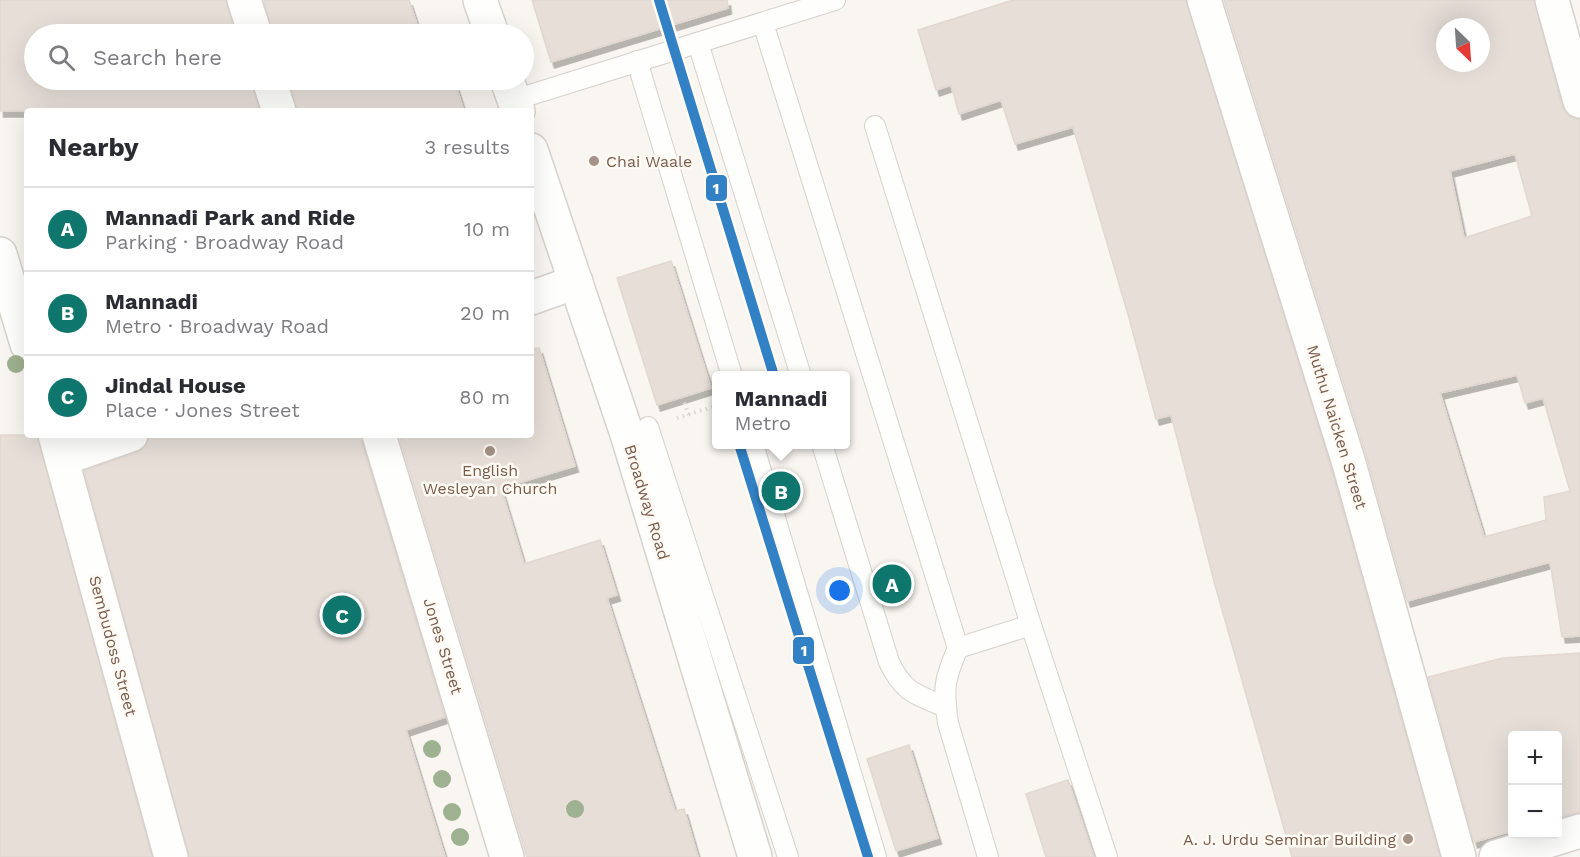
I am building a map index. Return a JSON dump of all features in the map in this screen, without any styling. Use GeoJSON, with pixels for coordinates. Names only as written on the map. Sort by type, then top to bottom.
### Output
{"type":"FeatureCollection","features":[{"type":"Feature","properties":{"kind":"street"},"geometry":{"type":"LineString","coordinates":[[244,0],[252,24]]}},
{"type":"Feature","properties":{"kind":"street"},"geometry":{"type":"LineString","coordinates":[[480,0],[488,24]]}},
{"type":"Feature","properties":{"kind":"street","name":"Muthu Naicken Street"},"geometry":{"type":"LineString","coordinates":[[1204,0],[1348,460],[1459,857]]}},
{"type":"Feature","properties":{"kind":"street"},"geometry":{"type":"LineString","coordinates":[[1552,0],[1580,101]]}},
{"type":"Feature","properties":{"kind":"street"},"geometry":{"type":"LineString","coordinates":[[272,90],[278,108]]}},
{"type":"Feature","properties":{"kind":"street","name":"Broadway Road"},"geometry":{"type":"LineString","coordinates":[[534,159],[627,434],[755,857]]}},
{"type":"Feature","properties":{"kind":"street"},"geometry":{"type":"LineString","coordinates":[[0,255],[24,334]]}},
{"type":"Feature","properties":{"kind":"street"},"geometry":{"type":"LineString","coordinates":[[534,297],[576,282]]}},
{"type":"Feature","properties":{"kind":"street"},"geometry":{"type":"LineString","coordinates":[[58,447],[113,438]]}},
{"type":"Feature","properties":{"kind":"street","name":"Jones Street"},"geometry":{"type":"LineString","coordinates":[[381,438],[507,857]]}},
{"type":"Feature","properties":{"kind":"street","name":"Sembudoss Street"},"geometry":{"type":"LineString","coordinates":[[58,447],[171,857]]}},
{"type":"Feature","properties":{"kind":"street"},"geometry":{"type":"LineString","coordinates":[[1496,857],[1580,831]]}},
{"type":"Feature","properties":{"kind":"lane"},"geometry":{"type":"LineString","coordinates":[[513,97],[835,0]]}},
{"type":"Feature","properties":{"kind":"lane"},"geometry":{"type":"LineString","coordinates":[[763,23],[958,648],[946,675],[944,695],[948,723],[988,857]]}},
{"type":"Feature","properties":{"kind":"lane"},"geometry":{"type":"LineString","coordinates":[[698,43],[800,371]]}},
{"type":"Feature","properties":{"kind":"lane"},"geometry":{"type":"LineString","coordinates":[[637,61],[731,371]]}},
{"type":"Feature","properties":{"kind":"lane"},"geometry":{"type":"LineString","coordinates":[[875,126],[1031,625],[1107,857]]}},
{"type":"Feature","properties":{"kind":"lane"},"geometry":{"type":"LineString","coordinates":[[648,427],[788,857]]}},
{"type":"Feature","properties":{"kind":"lane"},"geometry":{"type":"LineString","coordinates":[[754,449],[876,857]]}},
{"type":"Feature","properties":{"kind":"lane"},"geometry":{"type":"LineString","coordinates":[[824,449],[889,662],[906,689],[946,707]]}},
{"type":"Feature","properties":{"kind":"lane"},"geometry":{"type":"LineString","coordinates":[[958,648],[1031,625]]}},
{"type":"Feature","properties":{"kind":"path"},"geometry":{"type":"LineString","coordinates":[[682,397],[689,415]]}},
{"type":"Feature","properties":{"kind":"path"},"geometry":{"type":"LineString","coordinates":[[648,427],[712,408]]}},
{"type":"Feature","properties":{"kind":"building"},"geometry":{"type":"Polygon","coordinates":[[[0,0],[226,0],[232,24],[24,24],[24,90],[254,90],[258,108],[24,108],[24,111],[0,111],[0,0]]]}},
{"type":"Feature","properties":{"kind":"building"},"geometry":{"type":"Polygon","coordinates":[[[264,0],[409,0],[417,24],[270,24],[264,0]]]}},
{"type":"Feature","properties":{"kind":"building"},"geometry":{"type":"Polygon","coordinates":[[[532,0],[727,0],[728,8],[551,62],[532,0]]]}},
{"type":"Feature","properties":{"kind":"building"},"geometry":{"type":"Polygon","coordinates":[[[1013,0],[1186,0],[1330,465],[1440,857],[1292,857],[1215,585],[1171,415],[1156,419],[1073,127],[1015,144],[1001,100],[959,114],[951,85],[936,90],[918,30],[1013,0]]]}},
{"type":"Feature","properties":{"kind":"building"},"geometry":{"type":"Polygon","coordinates":[[[1224,0],[1534,0],[1562,106],[1567,115],[1580,119],[1580,636],[1562,637],[1550,562],[1407,601],[1366,454],[1224,0]],[[1515,154],[1450,171],[1464,238],[1532,216],[1515,154]],[[1517,375],[1440,393],[1484,537],[1546,520],[1544,497],[1570,491],[1543,398],[1525,403],[1517,375]]]}},
{"type":"Feature","properties":{"kind":"building"},"geometry":{"type":"Polygon","coordinates":[[[292,90],[457,90],[463,108],[296,108],[292,90]]]}},
{"type":"Feature","properties":{"kind":"building"},"geometry":{"type":"Polygon","coordinates":[[[671,261],[711,388],[657,405],[617,278],[671,261]]]}},
{"type":"Feature","properties":{"kind":"building"},"geometry":{"type":"Polygon","coordinates":[[[539,348],[575,466],[501,488],[524,564],[600,540],[617,595],[607,598],[675,811],[684,809],[698,857],[527,857],[400,439],[534,438],[534,349],[539,348]]]}},
{"type":"Feature","properties":{"kind":"building"},"geometry":{"type":"Polygon","coordinates":[[[0,435],[24,435],[24,438],[38,438],[152,857],[0,857],[0,435]]]}},
{"type":"Feature","properties":{"kind":"building"},"geometry":{"type":"Polygon","coordinates":[[[148,438],[360,438],[445,717],[406,730],[445,857],[189,857],[84,471],[146,447],[148,438]]]}},
{"type":"Feature","properties":{"kind":"building"},"geometry":{"type":"Polygon","coordinates":[[[1580,653],[1580,812],[1562,817],[1562,731],[1508,731],[1508,832],[1474,842],[1428,677],[1503,658],[1580,653]]]}},
{"type":"Feature","properties":{"kind":"building"},"geometry":{"type":"Polygon","coordinates":[[[909,745],[938,838],[896,851],[867,759],[909,745]]]}},
{"type":"Feature","properties":{"kind":"building"},"geometry":{"type":"Polygon","coordinates":[[[1068,780],[1094,857],[1046,857],[1026,794],[1068,780]]]}},
{"type":"Feature","properties":{"kind":"transit line","name":"1"},"geometry":{"type":"LineString","coordinates":[[659,0],[772,371]]}},
{"type":"Feature","properties":{"kind":"transit line","name":"1"},"geometry":{"type":"LineString","coordinates":[[741,449],[868,857]]}},
{"type":"Feature","properties":{"kind":"place","name":"Chai Waale"},"geometry":{"type":"Point","coordinates":[594,161]}},
{"type":"Feature","properties":{"kind":"place","name":"English Wesleyan Church"},"geometry":{"type":"Point","coordinates":[490,451]}},
{"type":"Feature","properties":{"kind":"place","name":"Mannadi"},"geometry":{"type":"Point","coordinates":[781,491]}},
{"type":"Feature","properties":{"kind":"place","name":"Mannadi Park and Ride"},"geometry":{"type":"Point","coordinates":[892,584]}},
{"type":"Feature","properties":{"kind":"place","name":"Jindal House"},"geometry":{"type":"Point","coordinates":[342,615]}},
{"type":"Feature","properties":{"kind":"place","name":"A. J. Urdu Seminar Building"},"geometry":{"type":"Point","coordinates":[1408,839]}}]}
